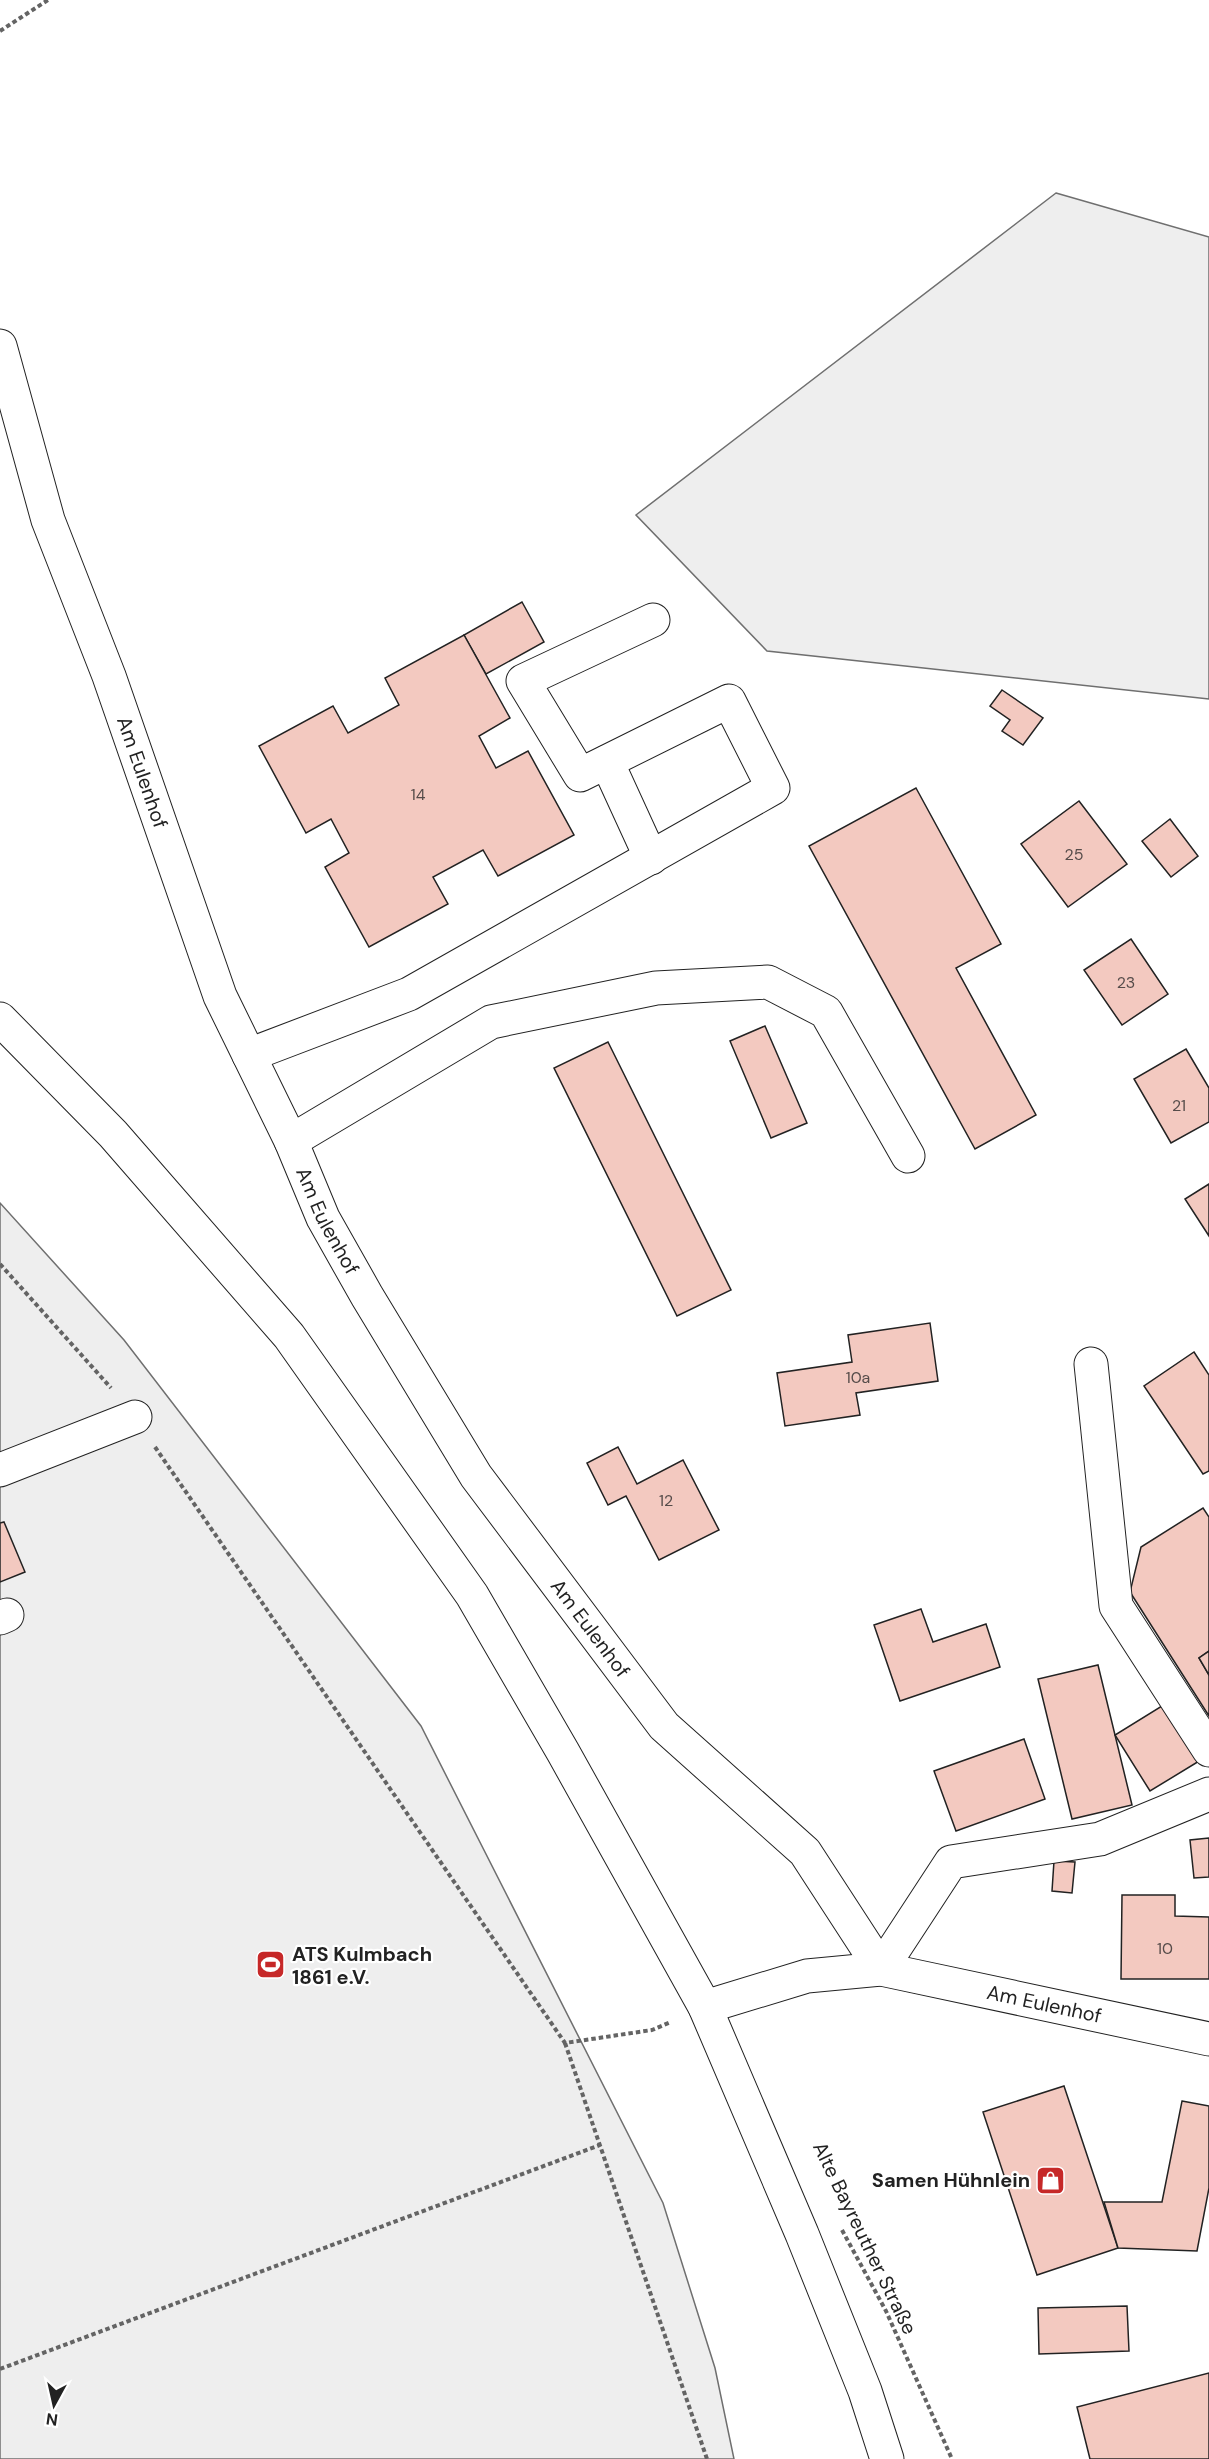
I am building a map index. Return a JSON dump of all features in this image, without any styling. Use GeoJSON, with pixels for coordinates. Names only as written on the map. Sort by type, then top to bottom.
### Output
{"type":"FeatureCollection","features":[{"type":"Feature","properties":{"kind":"street","name":"Am Eulenhof"},"geometry":{"type":"LineString","coordinates":[[0,346],[48,520],[109,676],[220,996],[291,1141],[323,1218],[367,1296],[476,1476],[664,1726],[805,1852],[881,1970]]}},
{"type":"Feature","properties":{"kind":"street"},"geometry":{"type":"LineString","coordinates":[[249,1055],[409,994],[774,788],[729,701],[580,775],[523,681],[653,620]]}},
{"type":"Feature","properties":{"kind":"street"},"geometry":{"type":"LineString","coordinates":[[607,762],[651,858]]}},
{"type":"Feature","properties":{"kind":"street"},"geometry":{"type":"LineString","coordinates":[[291,1141],[491,1022],[656,988],[768,982],[826,1012],[909,1156]]}},
{"type":"Feature","properties":{"kind":"street"},"geometry":{"type":"LineString","coordinates":[[0,1019],[113,1134],[289,1336],[472,1595],[563,1752],[705,2007],[802,2234],[865,2391],[887,2459]]}},
{"type":"Feature","properties":{"kind":"street"},"geometry":{"type":"LineString","coordinates":[[1091,1364],[1116,1606],[1209,1750]]}},
{"type":"Feature","properties":{"kind":"street"},"geometry":{"type":"LineString","coordinates":[[0,1470],[135,1417]]}},
{"type":"Feature","properties":{"kind":"street"},"geometry":{"type":"LineString","coordinates":[[881,1970],[951,1862],[1100,1839],[1209,1794]]}},
{"type":"Feature","properties":{"kind":"street","name":"Am Eulenhof"},"geometry":{"type":"LineString","coordinates":[[705,2007],[807,1976],[881,1970],[1209,2039]]}},
{"type":"Feature","properties":{"kind":"path"},"geometry":{"type":"LineString","coordinates":[[0,31],[48,0]]}},
{"type":"Feature","properties":{"kind":"path"},"geometry":{"type":"LineString","coordinates":[[0,1264],[45,1312],[135,1417],[565,2043],[707,2459]]}},
{"type":"Feature","properties":{"kind":"path"},"geometry":{"type":"LineString","coordinates":[[565,2043],[652,2030],[705,2007]]}},
{"type":"Feature","properties":{"kind":"path"},"geometry":{"type":"LineString","coordinates":[[0,2369],[600,2145]]}},
{"type":"Feature","properties":{"kind":"path","name":"Alte Bayreuther Straße"},"geometry":{"type":"LineString","coordinates":[[837,2221],[886,2311],[952,2459]]}},
{"type":"Feature","properties":{"kind":"shaded area"},"geometry":{"type":"Polygon","coordinates":[[[1056,193],[1209,237],[1209,699],[767,651],[636,515],[1056,193]]]}},
{"type":"Feature","properties":{"kind":"shaded area","name":"ATS Kulmbach 1861 e.V."},"geometry":{"type":"Polygon","coordinates":[[[0,1203],[124,1340],[421,1726],[663,2203],[715,2368],[734,2459],[0,2459],[0,1203]]]}},
{"type":"Feature","properties":{"kind":"building"},"geometry":{"type":"Polygon","coordinates":[[[522,602],[544,642],[486,674],[464,635],[522,602]]]}},
{"type":"Feature","properties":{"kind":"building"},"geometry":{"type":"Polygon","coordinates":[[[464,635],[510,718],[479,736],[496,768],[528,751],[574,835],[498,876],[483,850],[433,877],[448,904],[369,947],[325,867],[349,853],[331,819],[306,833],[259,746],[333,706],[348,733],[399,705],[385,678],[464,635]]]}},
{"type":"Feature","properties":{"kind":"building"},"geometry":{"type":"Polygon","coordinates":[[[1002,690],[1043,718],[1023,745],[1002,731],[1010,720],[990,706],[1002,690]]]}},
{"type":"Feature","properties":{"kind":"building"},"geometry":{"type":"Polygon","coordinates":[[[916,788],[1001,944],[956,968],[1036,1115],[975,1149],[809,846],[916,788]]]}},
{"type":"Feature","properties":{"kind":"building"},"geometry":{"type":"Polygon","coordinates":[[[1079,801],[1127,864],[1068,907],[1021,844],[1079,801]]]}},
{"type":"Feature","properties":{"kind":"building"},"geometry":{"type":"Polygon","coordinates":[[[1170,819],[1198,856],[1171,877],[1142,841],[1170,819]]]}},
{"type":"Feature","properties":{"kind":"building"},"geometry":{"type":"Polygon","coordinates":[[[1131,939],[1168,994],[1122,1025],[1084,970],[1131,939]]]}},
{"type":"Feature","properties":{"kind":"building"},"geometry":{"type":"Polygon","coordinates":[[[765,1026],[807,1123],[771,1138],[730,1041],[765,1026]]]}},
{"type":"Feature","properties":{"kind":"building"},"geometry":{"type":"Polygon","coordinates":[[[608,1042],[731,1290],[677,1316],[554,1068],[608,1042]]]}},
{"type":"Feature","properties":{"kind":"building"},"geometry":{"type":"Polygon","coordinates":[[[1186,1049],[1209,1088],[1209,1122],[1171,1143],[1134,1079],[1186,1049]]]}},
{"type":"Feature","properties":{"kind":"building"},"geometry":{"type":"Polygon","coordinates":[[[1209,1184],[1209,1236],[1185,1199],[1209,1184]]]}},
{"type":"Feature","properties":{"kind":"building"},"geometry":{"type":"Polygon","coordinates":[[[930,1323],[938,1381],[856,1393],[860,1415],[785,1426],[777,1373],[852,1362],[848,1335],[930,1323]]]}},
{"type":"Feature","properties":{"kind":"building"},"geometry":{"type":"Polygon","coordinates":[[[1194,1352],[1209,1375],[1209,1471],[1203,1474],[1144,1386],[1194,1352]]]}},
{"type":"Feature","properties":{"kind":"building"},"geometry":{"type":"Polygon","coordinates":[[[618,1447],[637,1484],[683,1460],[719,1530],[659,1560],[626,1496],[608,1505],[587,1463],[618,1447]]]}},
{"type":"Feature","properties":{"kind":"building"},"geometry":{"type":"Polygon","coordinates":[[[1203,1508],[1209,1517],[1209,1651],[1199,1658],[1209,1675],[1209,1716],[1130,1592],[1141,1547],[1203,1508]]]}},
{"type":"Feature","properties":{"kind":"building"},"geometry":{"type":"Polygon","coordinates":[[[4,1522],[25,1572],[0,1582],[0,1523],[4,1522]]]}},
{"type":"Feature","properties":{"kind":"building"},"geometry":{"type":"Polygon","coordinates":[[[921,1609],[933,1642],[986,1624],[1000,1667],[900,1701],[874,1625],[921,1609]]]}},
{"type":"Feature","properties":{"kind":"building"},"geometry":{"type":"Polygon","coordinates":[[[1209,1651],[1209,1675],[1199,1658],[1209,1651]]]}},
{"type":"Feature","properties":{"kind":"building"},"geometry":{"type":"Polygon","coordinates":[[[1098,1665],[1132,1805],[1072,1819],[1038,1679],[1098,1665]]]}},
{"type":"Feature","properties":{"kind":"building"},"geometry":{"type":"Polygon","coordinates":[[[1178,1696],[1209,1755],[1150,1791],[1115,1735],[1178,1696]]]}},
{"type":"Feature","properties":{"kind":"building"},"geometry":{"type":"Polygon","coordinates":[[[1024,1739],[1045,1799],[956,1831],[934,1771],[1024,1739]]]}},
{"type":"Feature","properties":{"kind":"building"},"geometry":{"type":"Polygon","coordinates":[[[1209,1838],[1209,1877],[1194,1878],[1190,1840],[1209,1838]]]}},
{"type":"Feature","properties":{"kind":"building"},"geometry":{"type":"Polygon","coordinates":[[[1054,1861],[1075,1862],[1072,1893],[1052,1891],[1054,1861]]]}},
{"type":"Feature","properties":{"kind":"building"},"geometry":{"type":"Polygon","coordinates":[[[1122,1895],[1175,1895],[1175,1916],[1209,1917],[1209,1979],[1121,1979],[1122,1895]]]}},
{"type":"Feature","properties":{"kind":"building","name":"Samen Hühnlein"},"geometry":{"type":"Polygon","coordinates":[[[1064,2086],[1118,2248],[1037,2275],[983,2112],[1064,2086]]]}},
{"type":"Feature","properties":{"kind":"building"},"geometry":{"type":"Polygon","coordinates":[[[1182,2101],[1209,2106],[1209,2188],[1197,2251],[1118,2248],[1104,2202],[1162,2202],[1182,2101]]]}},
{"type":"Feature","properties":{"kind":"building"},"geometry":{"type":"Polygon","coordinates":[[[1127,2306],[1129,2351],[1039,2354],[1038,2308],[1127,2306]]]}},
{"type":"Feature","properties":{"kind":"building"},"geometry":{"type":"Polygon","coordinates":[[[1209,2373],[1209,2459],[1090,2459],[1077,2407],[1209,2373]]]}},
{"type":"Feature","properties":{"kind":"place","name":"ATS Kulmbach 1861 e.V."},"geometry":{"type":"Point","coordinates":[271,1965]}},
{"type":"Feature","properties":{"kind":"place","name":"Samen Hühnlein"},"geometry":{"type":"Point","coordinates":[1051,2180]}}]}
